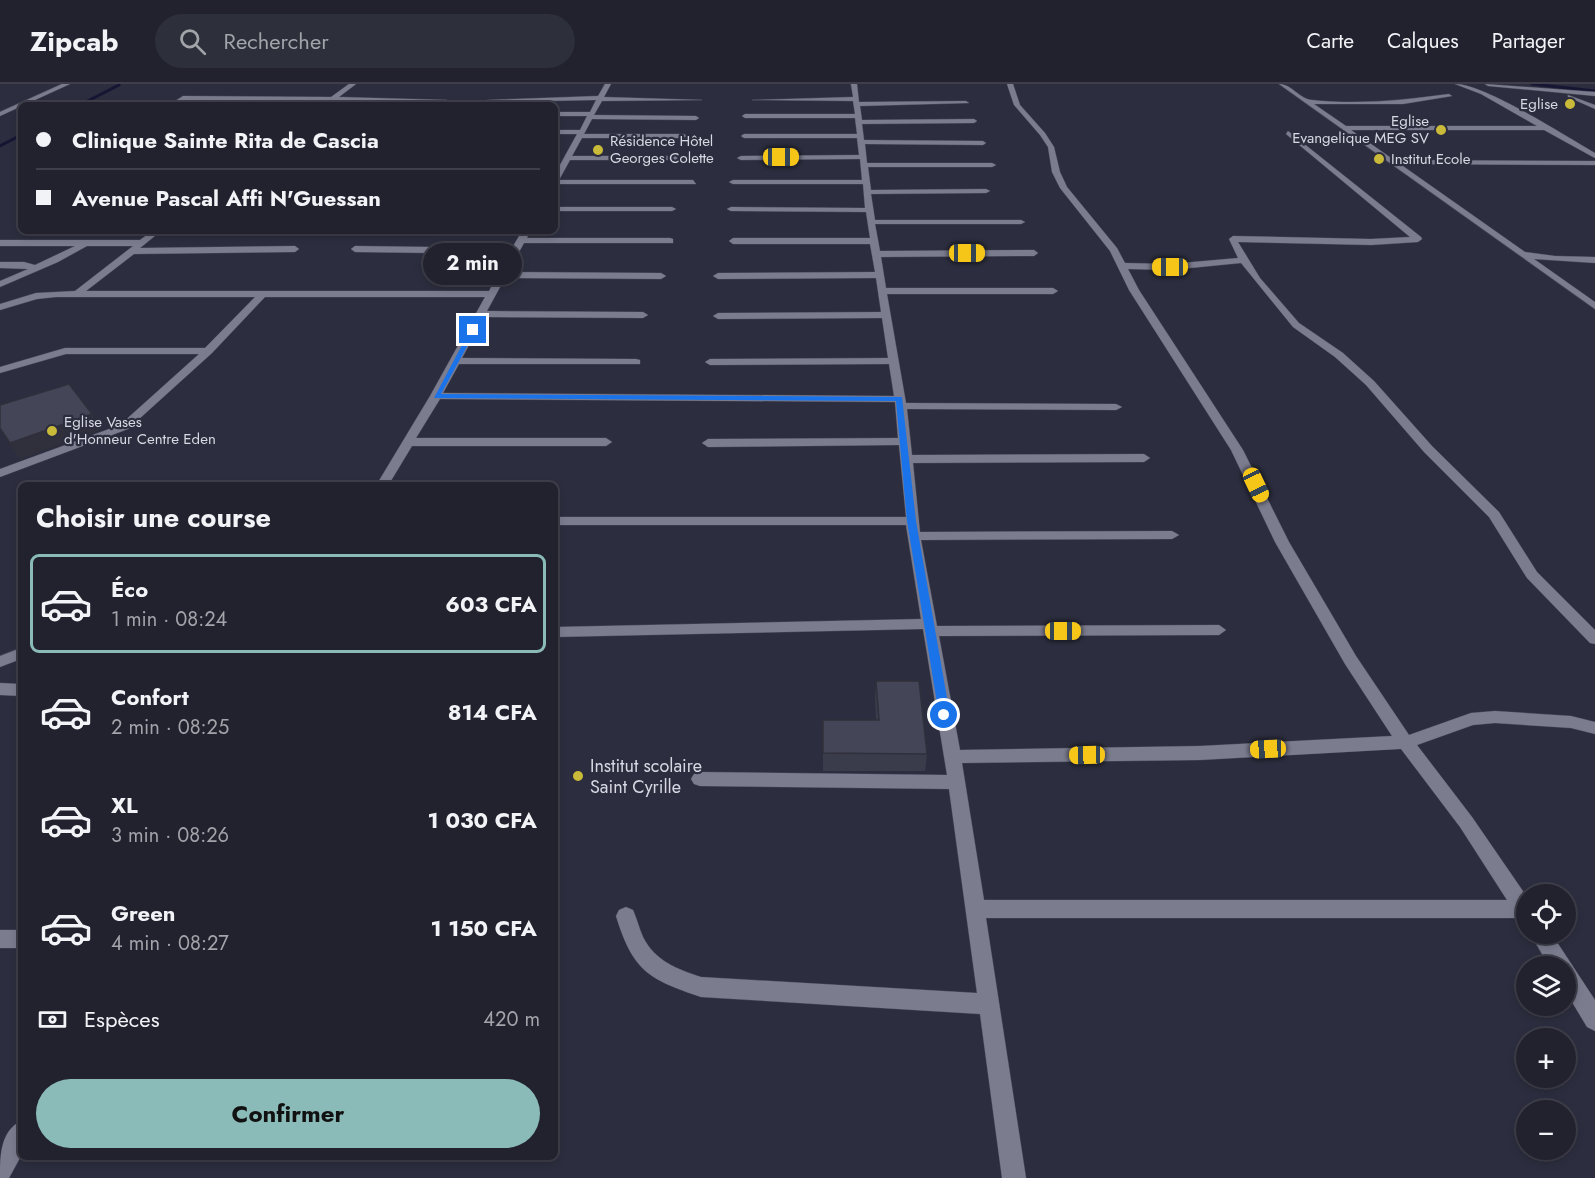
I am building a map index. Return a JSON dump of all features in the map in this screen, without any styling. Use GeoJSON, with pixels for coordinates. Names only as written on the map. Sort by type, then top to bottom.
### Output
{"type":"FeatureCollection","features":[{"type":"Feature","properties":{"kind":"street"},"geometry":{"type":"LineString","coordinates":[[27,102],[67,84]]}},
{"type":"Feature","properties":{"kind":"street"},"geometry":{"type":"LineString","coordinates":[[329,102],[353,84]]}},
{"type":"Feature","properties":{"kind":"street"},"geometry":{"type":"LineString","coordinates":[[558,173],[566,155],[608,84]]}},
{"type":"Feature","properties":{"kind":"street"},"geometry":{"type":"LineString","coordinates":[[1010,84],[1017,105],[1043,134],[1051,147],[1056,172],[1064,188],[1114,250],[1165,339],[1237,450],[1282,542],[1350,660],[1386,716],[1466,822],[1516,897]]}},
{"type":"Feature","properties":{"kind":"street"},"geometry":{"type":"LineString","coordinates":[[1282,84],[1595,306]]}},
{"type":"Feature","properties":{"kind":"street"},"geometry":{"type":"LineString","coordinates":[[1458,84],[1484,93],[1595,156]]}},
{"type":"Feature","properties":{"kind":"street"},"geometry":{"type":"LineString","coordinates":[[1488,84],[1595,94]]}},
{"type":"Feature","properties":{"kind":"street"},"geometry":{"type":"LineString","coordinates":[[1559,91],[1595,108]]}},
{"type":"Feature","properties":{"kind":"street"},"geometry":{"type":"LineString","coordinates":[[1308,102],[1404,102],[1449,96]]}},
{"type":"Feature","properties":{"kind":"street"},"geometry":{"type":"LineString","coordinates":[[177,102],[183,98],[444,100]]}},
{"type":"Feature","properties":{"kind":"street"},"geometry":{"type":"LineString","coordinates":[[490,100],[699,100]]}},
{"type":"Feature","properties":{"kind":"street"},"geometry":{"type":"LineString","coordinates":[[755,100],[859,125],[992,165]]}},
{"type":"Feature","properties":{"kind":"street"},"geometry":{"type":"LineString","coordinates":[[741,158],[859,125],[966,103]]}},
{"type":"Feature","properties":{"kind":"street"},"geometry":{"type":"LineString","coordinates":[[0,114],[18,106]]}},
{"type":"Feature","properties":{"kind":"street"},"geometry":{"type":"LineString","coordinates":[[558,114],[696,118]]}},
{"type":"Feature","properties":{"kind":"street"},"geometry":{"type":"LineString","coordinates":[[745,116],[859,125],[983,143]]}},
{"type":"Feature","properties":{"kind":"street"},"geometry":{"type":"LineString","coordinates":[[744,136],[859,125],[974,121]]}},
{"type":"Feature","properties":{"kind":"street"},"geometry":{"type":"LineString","coordinates":[[859,125],[870,216],[900,403],[913,529],[928,627],[957,782],[1014,1178]]}},
{"type":"Feature","properties":{"kind":"street"},"geometry":{"type":"LineString","coordinates":[[1344,128],[1543,128]]}},
{"type":"Feature","properties":{"kind":"street"},"geometry":{"type":"LineString","coordinates":[[558,132],[684,136]]}},
{"type":"Feature","properties":{"kind":"street"},"geometry":{"type":"LineString","coordinates":[[1288,133],[1418,239],[1371,242],[1233,239],[1243,260],[1296,325],[1339,355],[1370,383],[1428,449],[1494,515],[1532,575],[1595,639]]}},
{"type":"Feature","properties":{"kind":"street"},"geometry":{"type":"LineString","coordinates":[[566,155],[687,158]]}},
{"type":"Feature","properties":{"kind":"street"},"geometry":{"type":"LineString","coordinates":[[1391,162],[1595,163]]}},
{"type":"Feature","properties":{"kind":"street"},"geometry":{"type":"LineString","coordinates":[[558,178],[693,183]]}},
{"type":"Feature","properties":{"kind":"street"},"geometry":{"type":"LineString","coordinates":[[733,182],[986,191]]}},
{"type":"Feature","properties":{"kind":"street"},"geometry":{"type":"LineString","coordinates":[[558,209],[672,209]]}},
{"type":"Feature","properties":{"kind":"street"},"geometry":{"type":"LineString","coordinates":[[731,209],[1021,222]]}},
{"type":"Feature","properties":{"kind":"street"},"geometry":{"type":"LineString","coordinates":[[78,293],[153,234]]}},
{"type":"Feature","properties":{"kind":"street"},"geometry":{"type":"LineString","coordinates":[[384,482],[436,396],[523,236],[670,240]]}},
{"type":"Feature","properties":{"kind":"street"},"geometry":{"type":"LineString","coordinates":[[732,241],[1034,253]]}},
{"type":"Feature","properties":{"kind":"street"},"geometry":{"type":"LineString","coordinates":[[0,243],[141,243]]}},
{"type":"Feature","properties":{"kind":"street"},"geometry":{"type":"LineString","coordinates":[[0,290],[35,268],[85,243]]}},
{"type":"Feature","properties":{"kind":"street"},"geometry":{"type":"LineString","coordinates":[[130,251],[295,249]]}},
{"type":"Feature","properties":{"kind":"street"},"geometry":{"type":"LineString","coordinates":[[355,249],[515,251]]}},
{"type":"Feature","properties":{"kind":"street"},"geometry":{"type":"LineString","coordinates":[[1522,255],[1595,260]]}},
{"type":"Feature","properties":{"kind":"street"},"geometry":{"type":"LineString","coordinates":[[1122,266],[1170,267],[1243,260]]}},
{"type":"Feature","properties":{"kind":"street"},"geometry":{"type":"LineString","coordinates":[[0,265],[24,265],[35,268]]}},
{"type":"Feature","properties":{"kind":"street"},"geometry":{"type":"LineString","coordinates":[[502,275],[661,276]]}},
{"type":"Feature","properties":{"kind":"street"},"geometry":{"type":"LineString","coordinates":[[718,276],[879,275]]}},
{"type":"Feature","properties":{"kind":"street"},"geometry":{"type":"LineString","coordinates":[[883,291],[1053,291]]}},
{"type":"Feature","properties":{"kind":"street"},"geometry":{"type":"LineString","coordinates":[[13,294],[36,296],[78,293],[491,294]]}},
{"type":"Feature","properties":{"kind":"street"},"geometry":{"type":"LineString","coordinates":[[0,473],[124,427],[208,351],[262,295]]}},
{"type":"Feature","properties":{"kind":"street"},"geometry":{"type":"LineString","coordinates":[[0,307],[36,296]]}},
{"type":"Feature","properties":{"kind":"street"},"geometry":{"type":"LineString","coordinates":[[482,314],[643,315]]}},
{"type":"Feature","properties":{"kind":"street"},"geometry":{"type":"LineString","coordinates":[[718,316],[887,315]]}},
{"type":"Feature","properties":{"kind":"street"},"geometry":{"type":"LineString","coordinates":[[0,370],[65,351],[208,351]]}},
{"type":"Feature","properties":{"kind":"street"},"geometry":{"type":"LineString","coordinates":[[710,362],[893,361]]}},
{"type":"Feature","properties":{"kind":"street"},"geometry":{"type":"LineString","coordinates":[[455,362],[636,362]]}},
{"type":"Feature","properties":{"kind":"street"},"geometry":{"type":"LineString","coordinates":[[436,396],[1116,407]]}},
{"type":"Feature","properties":{"kind":"street"},"geometry":{"type":"LineString","coordinates":[[708,443],[905,441]]}},
{"type":"Feature","properties":{"kind":"street"},"geometry":{"type":"LineString","coordinates":[[409,442],[606,442]]}},
{"type":"Feature","properties":{"kind":"street"},"geometry":{"type":"LineString","coordinates":[[907,459],[1144,458]]}},
{"type":"Feature","properties":{"kind":"street"},"geometry":{"type":"LineString","coordinates":[[558,522],[1172,535]]}},
{"type":"Feature","properties":{"kind":"street"},"geometry":{"type":"LineString","coordinates":[[558,632],[928,627],[1219,630]]}},
{"type":"Feature","properties":{"kind":"street"},"geometry":{"type":"LineString","coordinates":[[0,662],[18,654]]}},
{"type":"Feature","properties":{"kind":"street"},"geometry":{"type":"LineString","coordinates":[[0,688],[18,690]]}},
{"type":"Feature","properties":{"kind":"street"},"geometry":{"type":"LineString","coordinates":[[952,757],[1200,753],[1406,741],[1443,731],[1471,718],[1536,718],[1595,728]]}},
{"type":"Feature","properties":{"kind":"street"},"geometry":{"type":"LineString","coordinates":[[700,778],[957,782]]}},
{"type":"Feature","properties":{"kind":"street"},"geometry":{"type":"LineString","coordinates":[[976,909],[1516,911]]}},
{"type":"Feature","properties":{"kind":"street"},"geometry":{"type":"LineString","coordinates":[[626,916],[633,940],[645,960],[668,977],[701,987],[990,1004]]}},
{"type":"Feature","properties":{"kind":"street"},"geometry":{"type":"LineString","coordinates":[[0,939],[18,939]]}},
{"type":"Feature","properties":{"kind":"street"},"geometry":{"type":"LineString","coordinates":[[1576,989],[1595,1020]]}},
{"type":"Feature","properties":{"kind":"street"},"geometry":{"type":"LineString","coordinates":[[0,1170],[18,1137]]}},
{"type":"Feature","properties":{"kind":"building"},"geometry":{"type":"Polygon","coordinates":[[[69,384],[92,414],[10,443],[0,428],[0,405],[69,384]]]}},
{"type":"Feature","properties":{"kind":"building"},"geometry":{"type":"Polygon","coordinates":[[[876,681],[919,681],[927,754],[823,753],[823,720],[879,720],[876,681]]]}},
{"type":"Feature","properties":{"kind":"waterway"},"geometry":{"type":"LineString","coordinates":[[1532,84],[1595,91]]}},
{"type":"Feature","properties":{"kind":"waterway"},"geometry":{"type":"LineString","coordinates":[[86,102],[119,85]]}},
{"type":"Feature","properties":{"kind":"waterway"},"geometry":{"type":"LineString","coordinates":[[0,146],[18,137]]}},
{"type":"Feature","properties":{"kind":"place","name":"Eglise"},"geometry":{"type":"Point","coordinates":[1570,104]}},
{"type":"Feature","properties":{"kind":"place","name":"Eglise Evangelique MEG SV"},"geometry":{"type":"Point","coordinates":[1441,130]}},
{"type":"Feature","properties":{"kind":"place","name":"Résidence Hôtel Georges Colette"},"geometry":{"type":"Point","coordinates":[598,150]}},
{"type":"Feature","properties":{"kind":"place","name":"Institut Ecole"},"geometry":{"type":"Point","coordinates":[1379,159]}},
{"type":"Feature","properties":{"kind":"place","name":"Eglise Vases d'Honneur Centre Eden"},"geometry":{"type":"Point","coordinates":[52,431]}},
{"type":"Feature","properties":{"kind":"place","name":"Institut scolaire Saint Cyrille"},"geometry":{"type":"Point","coordinates":[578,776]}},
{"type":"Feature","properties":{"kind":"route"},"geometry":{"type":"LineString","coordinates":[[473,330],[436,396],[900,399],[912,521],[944,715]]}}]}
